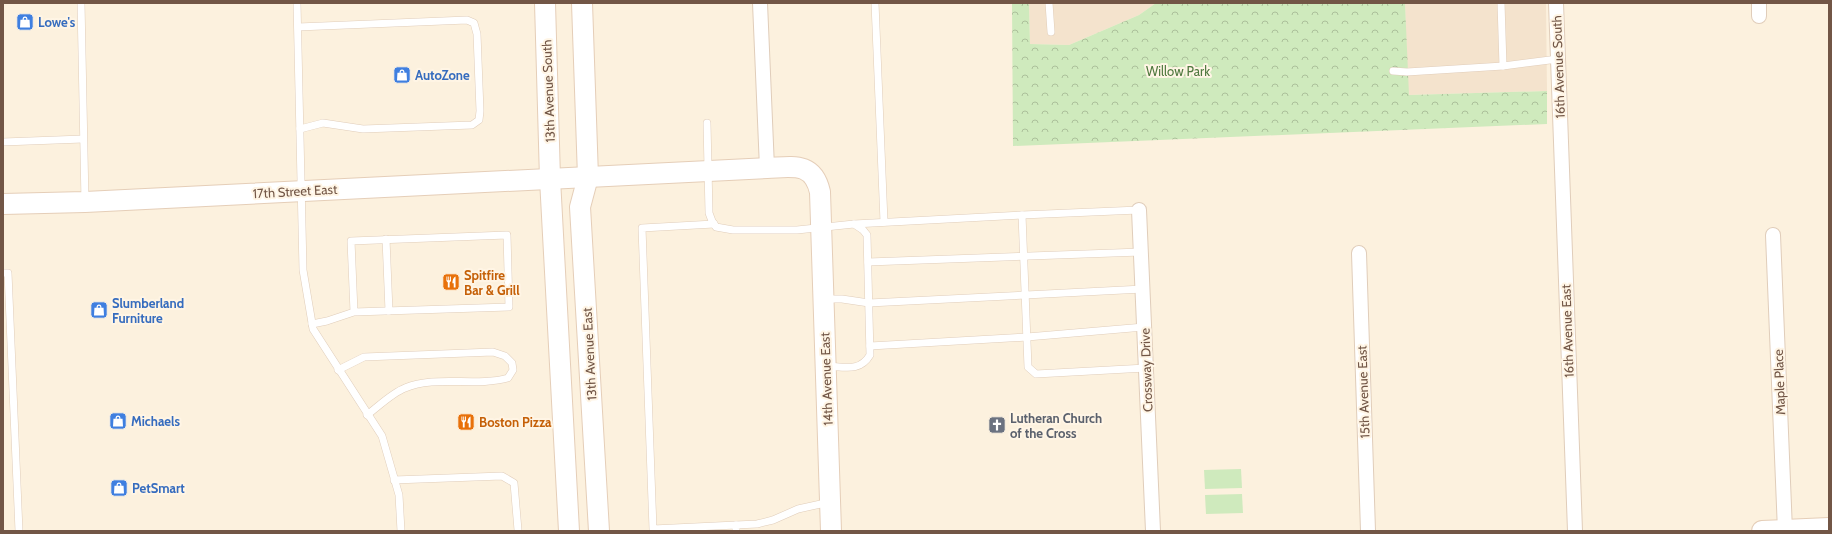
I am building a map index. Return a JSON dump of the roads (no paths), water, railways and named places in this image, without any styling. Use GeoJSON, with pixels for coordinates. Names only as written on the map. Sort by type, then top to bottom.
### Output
{"type":"FeatureCollection","features":[{"type":"Feature","properties":{"kind":"street","name":"13th Avenue South"},"geometry":{"type":"LineString","coordinates":[[545,3],[550,179]]}},
{"type":"Feature","properties":{"kind":"street"},"geometry":{"type":"LineString","coordinates":[[582,3],[588,177]]}},
{"type":"Feature","properties":{"kind":"street"},"geometry":{"type":"LineString","coordinates":[[760,3],[767,168]]}},
{"type":"Feature","properties":{"kind":"street","name":"16th Avenue South"},"geometry":{"type":"LineString","coordinates":[[1556,3],[1560,131]]}},
{"type":"Feature","properties":{"kind":"street","name":"16th Avenue East"},"geometry":{"type":"LineString","coordinates":[[1560,131],[1575,531]]}},
{"type":"Feature","properties":{"kind":"street","name":"14th Avenue East"},"geometry":{"type":"LineString","coordinates":[[710,171],[802,168],[814,176],[820,192],[831,531]]}},
{"type":"Feature","properties":{"kind":"street","name":"17th Street East"},"geometry":{"type":"LineString","coordinates":[[3,204],[85,202],[302,190],[710,171]]}},
{"type":"Feature","properties":{"kind":"street","name":"13th Avenue East"},"geometry":{"type":"LineString","coordinates":[[588,177],[580,207],[599,531]]}},
{"type":"Feature","properties":{"kind":"street"},"geometry":{"type":"LineString","coordinates":[[550,179],[569,531]]}},
{"type":"Feature","properties":{"kind":"street","name":"Crossway Drive"},"geometry":{"type":"LineString","coordinates":[[1139,210],[1153,531]]}},
{"type":"Feature","properties":{"kind":"street","name":"Maple Place"},"geometry":{"type":"LineString","coordinates":[[1773,235],[1785,530]]}},
{"type":"Feature","properties":{"kind":"street","name":"15th Avenue East"},"geometry":{"type":"LineString","coordinates":[[1359,253],[1368,531]]}},
{"type":"Feature","properties":{"kind":"street"},"geometry":{"type":"LineString","coordinates":[[1762,531],[1829,528]]}},
{"type":"Feature","properties":{"kind":"lane"},"geometry":{"type":"LineString","coordinates":[[81,3],[85,202]]}},
{"type":"Feature","properties":{"kind":"lane"},"geometry":{"type":"LineString","coordinates":[[297,3],[303,270],[312,324],[313,329],[338,370],[382,436],[399,495],[401,531]]}},
{"type":"Feature","properties":{"kind":"lane"},"geometry":{"type":"LineString","coordinates":[[875,3],[884,222]]}},
{"type":"Feature","properties":{"kind":"lane"},"geometry":{"type":"LineString","coordinates":[[1050,3],[1051,32]]}},
{"type":"Feature","properties":{"kind":"lane"},"geometry":{"type":"LineString","coordinates":[[1501,3],[1503,66]]}},
{"type":"Feature","properties":{"kind":"lane"},"geometry":{"type":"LineString","coordinates":[[298,27],[468,20],[474,23],[477,34],[480,111],[479,120],[472,125],[363,129],[323,123],[300,129]]}},
{"type":"Feature","properties":{"kind":"lane"},"geometry":{"type":"LineString","coordinates":[[1393,71],[1407,72],[1503,66],[1558,59]]}},
{"type":"Feature","properties":{"kind":"lane"},"geometry":{"type":"LineString","coordinates":[[707,123],[710,171],[710,213],[714,224]]}},
{"type":"Feature","properties":{"kind":"lane"},"geometry":{"type":"LineString","coordinates":[[3,142],[83,139]]}},
{"type":"Feature","properties":{"kind":"lane"},"geometry":{"type":"LineString","coordinates":[[830,502],[798,508],[773,520],[736,528],[652,529],[642,228],[714,224],[722,229],[733,230],[797,230],[884,222],[1139,210]]}},
{"type":"Feature","properties":{"kind":"lane"},"geometry":{"type":"LineString","coordinates":[[1022,215],[1028,367],[1036,374],[1146,368]]}},
{"type":"Feature","properties":{"kind":"lane"},"geometry":{"type":"LineString","coordinates":[[826,366],[858,367],[866,362],[870,355],[867,235],[863,230],[854,224]]}},
{"type":"Feature","properties":{"kind":"lane"},"geometry":{"type":"LineString","coordinates":[[312,324],[327,321],[354,312],[509,307],[507,235],[351,241],[354,312]]}},
{"type":"Feature","properties":{"kind":"lane"},"geometry":{"type":"LineString","coordinates":[[386,239],[389,311]]}},
{"type":"Feature","properties":{"kind":"lane"},"geometry":{"type":"LineString","coordinates":[[868,262],[1141,252]]}},
{"type":"Feature","properties":{"kind":"lane"},"geometry":{"type":"LineString","coordinates":[[3,273],[8,273],[19,531]]}},
{"type":"Feature","properties":{"kind":"lane"},"geometry":{"type":"LineString","coordinates":[[823,299],[842,298],[869,303],[1143,289]]}},
{"type":"Feature","properties":{"kind":"lane"},"geometry":{"type":"LineString","coordinates":[[870,346],[1027,338],[1144,327]]}},
{"type":"Feature","properties":{"kind":"lane"},"geometry":{"type":"LineString","coordinates":[[338,370],[364,357],[493,352],[505,356],[512,363],[513,370],[508,378],[495,382],[419,383],[403,388],[367,415]]}},
{"type":"Feature","properties":{"kind":"lane"},"geometry":{"type":"LineString","coordinates":[[394,480],[502,476],[514,483],[518,530]]}},
{"type":"Feature","properties":{"kind":"place","name":"Lowe's"},"geometry":{"type":"Point","coordinates":[25,22]}},
{"type":"Feature","properties":{"kind":"place","name":"AutoZone"},"geometry":{"type":"Point","coordinates":[402,75]}},
{"type":"Feature","properties":{"kind":"place","name":"Spitfire Bar & Grill"},"geometry":{"type":"Point","coordinates":[451,282]}},
{"type":"Feature","properties":{"kind":"place","name":"Slumberland Furniture"},"geometry":{"type":"Point","coordinates":[99,310]}},
{"type":"Feature","properties":{"kind":"place","name":"Michaels"},"geometry":{"type":"Point","coordinates":[118,421]}},
{"type":"Feature","properties":{"kind":"place","name":"Boston Pizza"},"geometry":{"type":"Point","coordinates":[466,422]}},
{"type":"Feature","properties":{"kind":"place","name":"Lutheran Church of the Cross"},"geometry":{"type":"Point","coordinates":[997,425]}},
{"type":"Feature","properties":{"kind":"place","name":"PetSmart"},"geometry":{"type":"Point","coordinates":[119,488]}},
{"type":"Feature","properties":{"kind":"park label","name":"Willow Park"},"geometry":{"type":"Point","coordinates":[1178,71]}}]}
